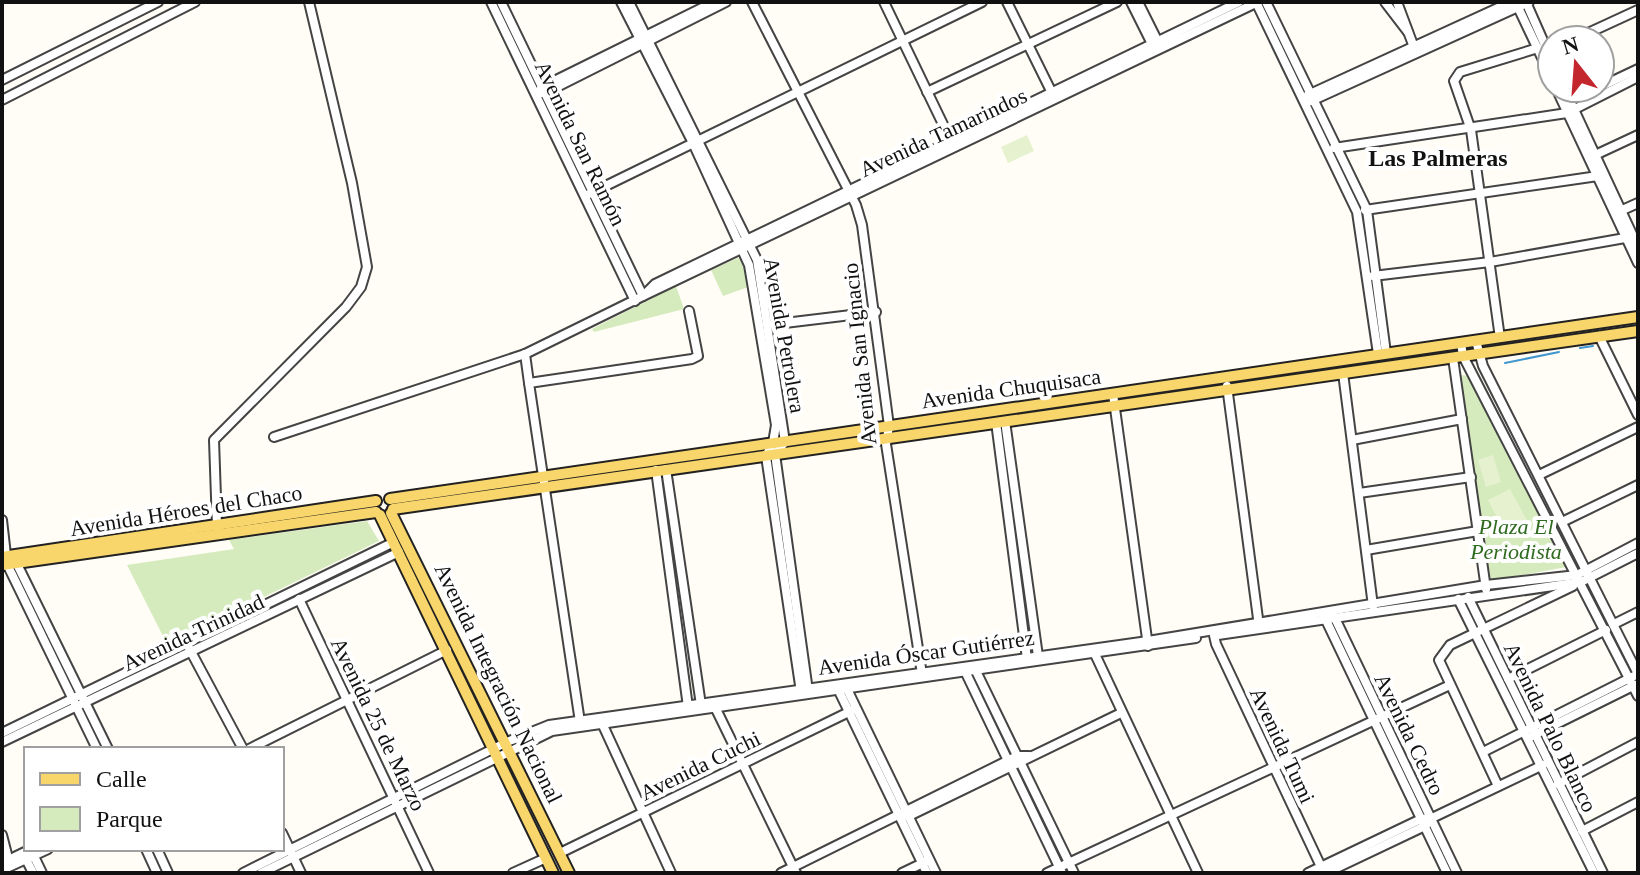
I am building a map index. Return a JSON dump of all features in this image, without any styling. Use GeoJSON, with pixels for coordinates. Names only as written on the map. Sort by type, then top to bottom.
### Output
{"type":"FeatureCollection","features":[{"type":"Feature","properties":{"kind":"main road","name":"Avenida Chuquisaca"},"geometry":{"type":"LineString","coordinates":[[969,419],[1000,421],[1114,406],[1382,354],[1638,317]]}},
{"type":"Feature","properties":{"kind":"main road","name":"Avenida Chuquisaca"},"geometry":{"type":"LineString","coordinates":[[385,508],[546,481],[888,432],[1113,394],[1343,373],[1638,331]]}},
{"type":"Feature","properties":{"kind":"main road","name":"Avenida Chuquisaca"},"geometry":{"type":"LineString","coordinates":[[546,481],[661,470],[888,432]]}},
{"type":"Feature","properties":{"kind":"main road","name":"Avenida Héroes del Chaco"},"geometry":{"type":"LineString","coordinates":[[7,559],[217,526],[385,508]]}},
{"type":"Feature","properties":{"kind":"main road","name":"Avenida Héroes del Chaco"},"geometry":{"type":"LineString","coordinates":[[7,559],[385,508]]}},
{"type":"Feature","properties":{"kind":"main road","name":"Avenida Integración Nacional"},"geometry":{"type":"LineString","coordinates":[[385,508],[396,547],[553,873]]}},
{"type":"Feature","properties":{"kind":"main road","name":"Avenida Integración Nacional"},"geometry":{"type":"LineString","coordinates":[[385,508],[509,746],[569,873]]}},
{"type":"Feature","properties":{"kind":"street"},"geometry":{"type":"LineString","coordinates":[[2,100],[195,2]]}},
{"type":"Feature","properties":{"kind":"street"},"geometry":{"type":"LineString","coordinates":[[217,526],[214,440],[346,307],[361,287],[367,267],[352,183],[309,2]]}},
{"type":"Feature","properties":{"kind":"street","name":"Avenida San Ramón"},"geometry":{"type":"LineString","coordinates":[[491,2],[541,91]]}},
{"type":"Feature","properties":{"kind":"street","name":"Avenida San Ramón"},"geometry":{"type":"LineString","coordinates":[[501,2],[639,298]]}},
{"type":"Feature","properties":{"kind":"street","name":"Avenida Petrolera"},"geometry":{"type":"LineString","coordinates":[[621,2],[644,39]]}},
{"type":"Feature","properties":{"kind":"street","name":"Avenida Petrolera"},"geometry":{"type":"LineString","coordinates":[[629,2],[644,39],[757,260],[768,325],[775,449],[804,692]]}},
{"type":"Feature","properties":{"kind":"street"},"geometry":{"type":"LineString","coordinates":[[541,91],[714,2]]}},
{"type":"Feature","properties":{"kind":"street"},"geometry":{"type":"LineString","coordinates":[[644,39],[726,2]]}},
{"type":"Feature","properties":{"kind":"street","name":"Avenida San Ignacio"},"geometry":{"type":"LineString","coordinates":[[752,2],[850,193],[862,225],[922,674]]}},
{"type":"Feature","properties":{"kind":"street"},"geometry":{"type":"LineString","coordinates":[[884,2],[953,144]]}},
{"type":"Feature","properties":{"kind":"street"},"geometry":{"type":"LineString","coordinates":[[590,193],[982,2]]}},
{"type":"Feature","properties":{"kind":"street"},"geometry":{"type":"LineString","coordinates":[[1007,2],[1054,96]]}},
{"type":"Feature","properties":{"kind":"street"},"geometry":{"type":"LineString","coordinates":[[927,92],[1117,2]]}},
{"type":"Feature","properties":{"kind":"street"},"geometry":{"type":"LineString","coordinates":[[1131,2],[1157,47]]}},
{"type":"Feature","properties":{"kind":"street"},"geometry":{"type":"LineString","coordinates":[[1138,2],[1157,47]]}},
{"type":"Feature","properties":{"kind":"street","name":"Avenida Tamarindos"},"geometry":{"type":"LineString","coordinates":[[1157,47],[1239,2]]}},
{"type":"Feature","properties":{"kind":"street"},"geometry":{"type":"LineString","coordinates":[[1257,2],[1362,211],[1382,354]]}},
{"type":"Feature","properties":{"kind":"street","name":"Avenida Tamarindos"},"geometry":{"type":"LineString","coordinates":[[274,437],[525,354],[639,298],[655,284],[739,248],[1257,2]]}},
{"type":"Feature","properties":{"kind":"street"},"geometry":{"type":"LineString","coordinates":[[1266,2],[1308,99]]}},
{"type":"Feature","properties":{"kind":"street"},"geometry":{"type":"LineString","coordinates":[[1385,2],[1391,15],[1408,33]]}},
{"type":"Feature","properties":{"kind":"street"},"geometry":{"type":"LineString","coordinates":[[1397,2],[1415,50]]}},
{"type":"Feature","properties":{"kind":"street"},"geometry":{"type":"LineString","coordinates":[[2,80],[156,3],[164,17]]}},
{"type":"Feature","properties":{"kind":"street"},"geometry":{"type":"LineString","coordinates":[[1308,99],[1521,3]]}},
{"type":"Feature","properties":{"kind":"street"},"geometry":{"type":"LineString","coordinates":[[1521,3],[1536,43]]}},
{"type":"Feature","properties":{"kind":"street"},"geometry":{"type":"LineString","coordinates":[[1521,3],[1536,28]]}},
{"type":"Feature","properties":{"kind":"street"},"geometry":{"type":"LineString","coordinates":[[1608,24],[1638,10]]}},
{"type":"Feature","properties":{"kind":"street"},"geometry":{"type":"LineString","coordinates":[[1500,338],[1471,130],[1454,81],[1455,76],[1536,49]]}},
{"type":"Feature","properties":{"kind":"street"},"geometry":{"type":"LineString","coordinates":[[1616,80],[1638,69]]}},
{"type":"Feature","properties":{"kind":"street"},"geometry":{"type":"LineString","coordinates":[[1332,148],[1471,130],[1568,106],[1638,77]]}},
{"type":"Feature","properties":{"kind":"street"},"geometry":{"type":"LineString","coordinates":[[1568,106],[1637,261]]}},
{"type":"Feature","properties":{"kind":"street"},"geometry":{"type":"LineString","coordinates":[[1592,157],[1638,135]]}},
{"type":"Feature","properties":{"kind":"street","name":"Avenida Petrolera"},"geometry":{"type":"LineString","coordinates":[[695,141],[752,277],[768,352]]}},
{"type":"Feature","properties":{"kind":"street"},"geometry":{"type":"LineString","coordinates":[[1592,157],[1598,176],[1638,247]]}},
{"type":"Feature","properties":{"kind":"street"},"geometry":{"type":"LineString","coordinates":[[1362,211],[1598,176]]}},
{"type":"Feature","properties":{"kind":"street"},"geometry":{"type":"LineString","coordinates":[[1618,213],[1638,203]]}},
{"type":"Feature","properties":{"kind":"street"},"geometry":{"type":"LineString","coordinates":[[1371,276],[1490,262],[1625,238]]}},
{"type":"Feature","properties":{"kind":"street"},"geometry":{"type":"LineString","coordinates":[[529,383],[692,359],[698,356],[698,349],[689,311]]}},
{"type":"Feature","properties":{"kind":"street"},"geometry":{"type":"LineString","coordinates":[[768,325],[876,312]]}},
{"type":"Feature","properties":{"kind":"street"},"geometry":{"type":"LineString","coordinates":[[1599,336],[1638,415]]}},
{"type":"Feature","properties":{"kind":"street"},"geometry":{"type":"LineString","coordinates":[[1476,341],[1478,354],[1614,624],[1636,678],[1638,696]]}},
{"type":"Feature","properties":{"kind":"street"},"geometry":{"type":"LineString","coordinates":[[1461,343],[1458,357],[1462,419],[1486,589]]}},
{"type":"Feature","properties":{"kind":"street"},"geometry":{"type":"LineString","coordinates":[[525,354],[580,723]]}},
{"type":"Feature","properties":{"kind":"street"},"geometry":{"type":"LineString","coordinates":[[1458,357],[1606,630],[1636,678]]}},
{"type":"Feature","properties":{"kind":"street"},"geometry":{"type":"LineString","coordinates":[[1343,373],[1373,608]]}},
{"type":"Feature","properties":{"kind":"street"},"geometry":{"type":"LineString","coordinates":[[1227,383],[1259,626]]}},
{"type":"Feature","properties":{"kind":"street"},"geometry":{"type":"LineString","coordinates":[[1113,394],[1148,644]]}},
{"type":"Feature","properties":{"kind":"street"},"geometry":{"type":"LineString","coordinates":[[1352,440],[1462,419]]}},
{"type":"Feature","properties":{"kind":"street"},"geometry":{"type":"LineString","coordinates":[[1000,421],[1038,657]]}},
{"type":"Feature","properties":{"kind":"street"},"geometry":{"type":"LineString","coordinates":[[1000,421],[1027,659]]}},
{"type":"Feature","properties":{"kind":"street"},"geometry":{"type":"LineString","coordinates":[[1539,475],[1638,427]]}},
{"type":"Feature","properties":{"kind":"street"},"geometry":{"type":"LineString","coordinates":[[661,470],[701,706]]}},
{"type":"Feature","properties":{"kind":"street"},"geometry":{"type":"LineString","coordinates":[[661,470],[688,708]]}},
{"type":"Feature","properties":{"kind":"street"},"geometry":{"type":"LineString","coordinates":[[1359,493],[1471,477]]}},
{"type":"Feature","properties":{"kind":"street"},"geometry":{"type":"LineString","coordinates":[[1562,522],[1638,485]]}},
{"type":"Feature","properties":{"kind":"street"},"geometry":{"type":"LineString","coordinates":[[2,520],[7,559],[79,702],[107,747]]}},
{"type":"Feature","properties":{"kind":"street"},"geometry":{"type":"LineString","coordinates":[[1366,550],[1478,531]]}},
{"type":"Feature","properties":{"kind":"street","name":"Avenida Óscar Gutiérrez"},"geometry":{"type":"LineString","coordinates":[[1590,574],[1638,543]]}},
{"type":"Feature","properties":{"kind":"street","name":"Avenida Trinidad"},"geometry":{"type":"LineString","coordinates":[[2,742],[295,591],[396,547]]}},
{"type":"Feature","properties":{"kind":"street","name":"Avenida Trinidad"},"geometry":{"type":"LineString","coordinates":[[189,647],[300,601],[396,547]]}},
{"type":"Feature","properties":{"kind":"street","name":"Avenida Óscar Gutiérrez"},"geometry":{"type":"LineString","coordinates":[[243,873],[292,853],[509,746],[580,723],[1148,644],[1486,589],[1579,578],[1638,553]]}},
{"type":"Feature","properties":{"kind":"street"},"geometry":{"type":"LineString","coordinates":[[1498,786],[1440,666],[1442,652],[1579,578]]}},
{"type":"Feature","properties":{"kind":"street","name":"Avenida Óscar Gutiérrez"},"geometry":{"type":"LineString","coordinates":[[1373,608],[1463,598],[1486,589]]}},
{"type":"Feature","properties":{"kind":"street","name":"Avenida 25 de Marzo"},"geometry":{"type":"LineString","coordinates":[[295,591],[429,873]]}},
{"type":"Feature","properties":{"kind":"street","name":"Avenida Palo Blanco"},"geometry":{"type":"LineString","coordinates":[[1463,598],[1544,764],[1590,872]]}},
{"type":"Feature","properties":{"kind":"street"},"geometry":{"type":"LineString","coordinates":[[1614,624],[1638,612]]}},
{"type":"Feature","properties":{"kind":"street","name":"Avenida Cedro"},"geometry":{"type":"LineString","coordinates":[[1328,615],[1447,873]]}},
{"type":"Feature","properties":{"kind":"street"},"geometry":{"type":"LineString","coordinates":[[1508,679],[1606,630]]}},
{"type":"Feature","properties":{"kind":"street","name":"Avenida Palo Blanco"},"geometry":{"type":"LineString","coordinates":[[1479,632],[1508,679],[1530,734]]}},
{"type":"Feature","properties":{"kind":"street","name":"Avenida Tumi"},"geometry":{"type":"LineString","coordinates":[[1214,633],[1324,871]]}},
{"type":"Feature","properties":{"kind":"street"},"geometry":{"type":"LineString","coordinates":[[189,647],[245,747]]}},
{"type":"Feature","properties":{"kind":"street"},"geometry":{"type":"LineString","coordinates":[[250,747],[447,650]]}},
{"type":"Feature","properties":{"kind":"street"},"geometry":{"type":"LineString","coordinates":[[1094,650],[1198,873]]}},
{"type":"Feature","properties":{"kind":"street"},"geometry":{"type":"LineString","coordinates":[[975,667],[1061,870]]}},
{"type":"Feature","properties":{"kind":"street"},"geometry":{"type":"LineString","coordinates":[[964,668],[1074,873]]}},
{"type":"Feature","properties":{"kind":"street"},"geometry":{"type":"LineString","coordinates":[[1483,752],[1530,734],[1636,678]]}},
{"type":"Feature","properties":{"kind":"street"},"geometry":{"type":"LineString","coordinates":[[1047,873],[1061,870],[1070,863],[1450,685]]}},
{"type":"Feature","properties":{"kind":"street"},"geometry":{"type":"LineString","coordinates":[[841,687],[926,861],[936,873]]}},
{"type":"Feature","properties":{"kind":"street"},"geometry":{"type":"LineString","coordinates":[[79,702],[96,747]]}},
{"type":"Feature","properties":{"kind":"street","name":"Avenida Trinidad"},"geometry":{"type":"LineString","coordinates":[[2,733],[79,702]]}},
{"type":"Feature","properties":{"kind":"street"},"geometry":{"type":"LineString","coordinates":[[714,705],[794,870]]}},
{"type":"Feature","properties":{"kind":"street","name":"Avenida Cuchi"},"geometry":{"type":"LineString","coordinates":[[560,853],[852,711]]}},
{"type":"Feature","properties":{"kind":"street"},"geometry":{"type":"LineString","coordinates":[[781,873],[794,870],[905,813],[1121,713]]}},
{"type":"Feature","properties":{"kind":"street"},"geometry":{"type":"LineString","coordinates":[[601,720],[671,873]]}},
{"type":"Feature","properties":{"kind":"street","name":"Avenida Cedro"},"geometry":{"type":"LineString","coordinates":[[1378,720],[1432,818],[1457,873]]}},
{"type":"Feature","properties":{"kind":"street"},"geometry":{"type":"LineString","coordinates":[[1558,784],[1638,742]]}},
{"type":"Feature","properties":{"kind":"street"},"geometry":{"type":"LineString","coordinates":[[1308,873],[1324,871],[1544,764]]}},
{"type":"Feature","properties":{"kind":"street","name":"Avenida Palo Blanco"},"geometry":{"type":"LineString","coordinates":[[1544,764],[1558,784],[1603,873]]}},
{"type":"Feature","properties":{"kind":"street"},"geometry":{"type":"LineString","coordinates":[[1582,831],[1638,802]]}},
{"type":"Feature","properties":{"kind":"street"},"geometry":{"type":"LineString","coordinates":[[2,835],[6,865],[29,853]]}},
{"type":"Feature","properties":{"kind":"street"},"geometry":{"type":"LineString","coordinates":[[284,837],[301,873]]}},
{"type":"Feature","properties":{"kind":"street"},"geometry":{"type":"LineString","coordinates":[[147,851],[157,873]]}},
{"type":"Feature","properties":{"kind":"street"},"geometry":{"type":"LineString","coordinates":[[158,851],[168,873]]}},
{"type":"Feature","properties":{"kind":"street"},"geometry":{"type":"LineString","coordinates":[[29,853],[33,873]]}},
{"type":"Feature","properties":{"kind":"street"},"geometry":{"type":"LineString","coordinates":[[29,853],[42,873]]}},
{"type":"Feature","properties":{"kind":"street","name":"Avenida Óscar Gutiérrez"},"geometry":{"type":"LineString","coordinates":[[261,873],[292,853]]}},
{"type":"Feature","properties":{"kind":"street"},"geometry":{"type":"LineString","coordinates":[[513,873],[546,858]]}},
{"type":"Feature","properties":{"kind":"street"},"geometry":{"type":"LineString","coordinates":[[902,873],[926,861]]}},
{"type":"Feature","properties":{"kind":"street"},"geometry":{"type":"LineString","coordinates":[[926,861],[927,873]]}},
{"type":"Feature","properties":{"kind":"green space"},"geometry":{"type":"Polygon","coordinates":[[[1027,135],[1034,151],[1008,163],[1001,147],[1027,135]]]}},
{"type":"Feature","properties":{"kind":"green space"},"geometry":{"type":"Polygon","coordinates":[[[740,257],[751,286],[723,296],[711,270],[740,257]]]}},
{"type":"Feature","properties":{"kind":"green space"},"geometry":{"type":"Polygon","coordinates":[[[676,286],[684,309],[594,332],[592,329],[676,286]]]}},
{"type":"Feature","properties":{"kind":"green space","name":"Plaza El Periodista"},"geometry":{"type":"Polygon","coordinates":[[[1468,376],[1566,567],[1490,581],[1487,578],[1459,377],[1468,376]]]}},
{"type":"Feature","properties":{"kind":"green space"},"geometry":{"type":"Polygon","coordinates":[[[1493,455],[1501,482],[1486,487],[1478,460],[1493,455]]]}},
{"type":"Feature","properties":{"kind":"green space"},"geometry":{"type":"Polygon","coordinates":[[[1510,489],[1530,526],[1507,537],[1488,500],[1510,489]]]}},
{"type":"Feature","properties":{"kind":"green space"},"geometry":{"type":"Polygon","coordinates":[[[367,521],[379,541],[167,644],[127,565],[234,549],[229,540],[367,521]]]}},
{"type":"Feature","properties":{"kind":"waterway"},"geometry":{"type":"LineString","coordinates":[[1580,348],[1593,346]]}},
{"type":"Feature","properties":{"kind":"waterway"},"geometry":{"type":"LineString","coordinates":[[1505,363],[1559,352]]}},
{"type":"Feature","properties":{"kind":"district","name":"Las Palmeras"},"geometry":{"type":"Point","coordinates":[1438,158]}}]}
